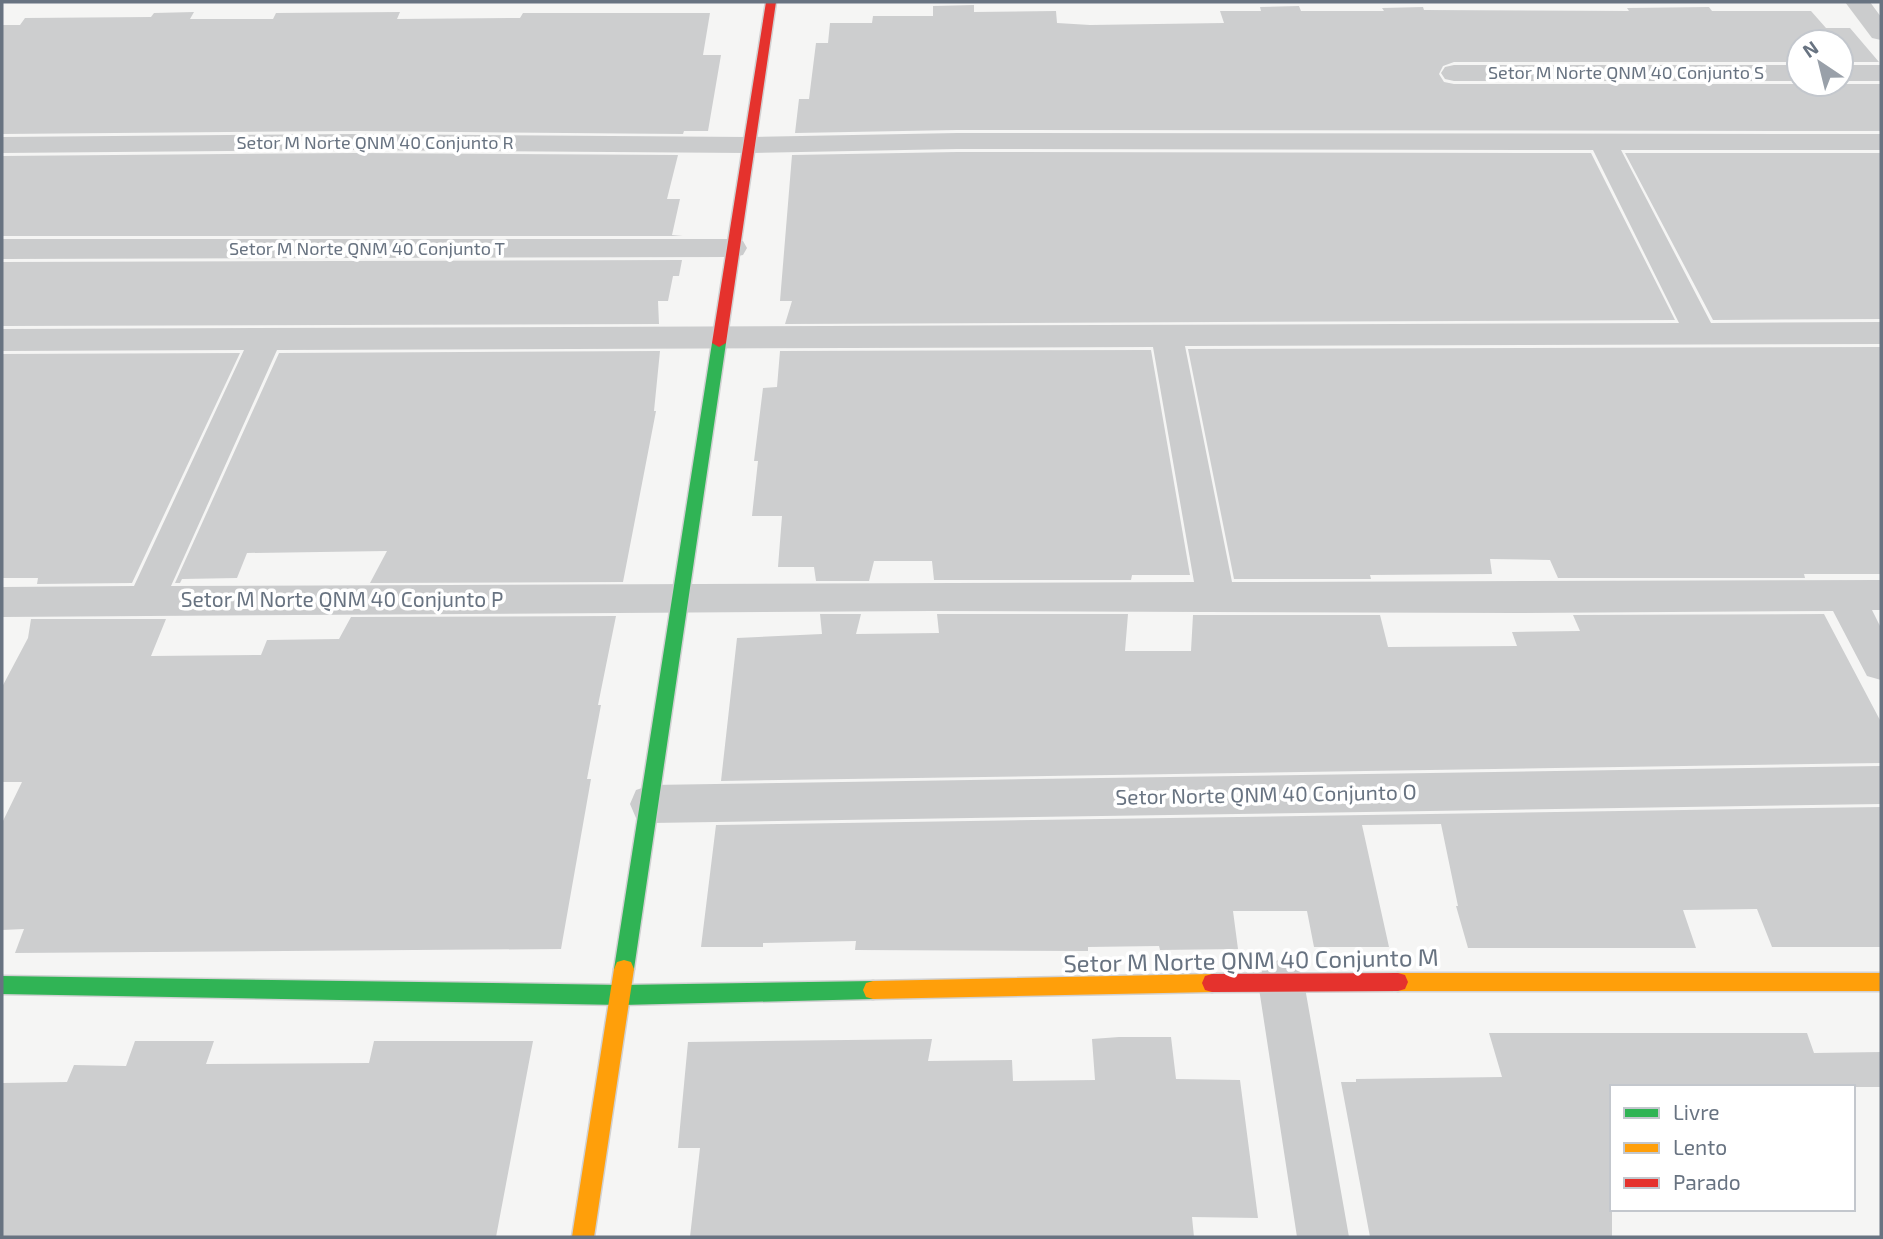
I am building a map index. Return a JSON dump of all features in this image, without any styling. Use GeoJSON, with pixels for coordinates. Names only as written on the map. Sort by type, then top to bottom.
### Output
{"type":"FeatureCollection","features":[{"type":"Feature","properties":{"kind":"street"},"geometry":{"type":"LineString","coordinates":[[583,1237],[622,995],[771,2]]}},
{"type":"Feature","properties":{"kind":"street"},"geometry":{"type":"LineString","coordinates":[[1857,2],[1881,33]]}},
{"type":"Feature","properties":{"kind":"street","name":"Setor M Norte QNM 40 Conjunto S"},"geometry":{"type":"LineString","coordinates":[[1454,73],[1785,73]]}},
{"type":"Feature","properties":{"kind":"street"},"geometry":{"type":"LineString","coordinates":[[1855,73],[1881,73]]}},
{"type":"Feature","properties":{"kind":"street","name":"Setor M Norte QNM 40 Conjunto R"},"geometry":{"type":"LineString","coordinates":[[2,145],[358,142],[748,145],[957,141],[1881,142]]}},
{"type":"Feature","properties":{"kind":"street"},"geometry":{"type":"LineString","coordinates":[[1603,142],[1700,332]]}},
{"type":"Feature","properties":{"kind":"street","name":"Setor M Norte QNM 40 Conjunto T"},"geometry":{"type":"LineString","coordinates":[[2,249],[732,248]]}},
{"type":"Feature","properties":{"kind":"street"},"geometry":{"type":"LineString","coordinates":[[2,340],[719,335],[1167,337],[1881,333]]}},
{"type":"Feature","properties":{"kind":"street"},"geometry":{"type":"LineString","coordinates":[[1167,337],[1216,597]]}},
{"type":"Feature","properties":{"kind":"street"},"geometry":{"type":"LineString","coordinates":[[146,600],[266,338]]}},
{"type":"Feature","properties":{"kind":"street"},"geometry":{"type":"LineString","coordinates":[[1863,595],[1881,664]]}},
{"type":"Feature","properties":{"kind":"street","name":"Setor M Norte QNM 40 Conjunto P"},"geometry":{"type":"LineString","coordinates":[[2,601],[1863,595]]}},
{"type":"Feature","properties":{"kind":"street","name":"Setor Norte QNM 40 Conjunto O"},"geometry":{"type":"LineString","coordinates":[[650,804],[1881,785]]}},
{"type":"Feature","properties":{"kind":"street"},"geometry":{"type":"LineString","coordinates":[[1281,982],[1323,1237]]}},
{"type":"Feature","properties":{"kind":"street","name":"Setor M Norte QNM 40 Conjunto M"},"geometry":{"type":"LineString","coordinates":[[2,985],[622,995],[1281,982],[1881,982]]}},
{"type":"Feature","properties":{"kind":"building"},"geometry":{"type":"Polygon","coordinates":[[[974,5],[974,12],[1056,11],[1057,23],[1090,25],[1224,23],[1220,11],[1261,11],[1260,7],[1299,6],[1301,11],[1384,11],[1382,8],[1423,7],[1424,10],[1629,11],[1627,8],[1709,7],[1712,11],[1811,11],[1826,28],[1785,28],[1785,62],[1454,62],[1443,66],[1439,74],[1444,82],[1454,84],[1785,84],[1785,98],[1855,98],[1855,84],[1881,84],[1881,131],[957,130],[795,133],[799,99],[809,99],[816,43],[828,43],[830,23],[872,23],[873,16],[933,16],[933,6],[974,5]]]}},
{"type":"Feature","properties":{"kind":"building"},"geometry":{"type":"Polygon","coordinates":[[[194,12],[190,19],[273,19],[276,13],[400,12],[397,19],[520,18],[523,13],[710,13],[703,55],[721,55],[708,131],[684,131],[683,134],[357,131],[2,134],[2,25],[20,25],[25,18],[151,17],[154,13],[194,12]]]}},
{"type":"Feature","properties":{"kind":"building"},"geometry":{"type":"Polygon","coordinates":[[[1855,34],[1879,62],[1855,62],[1855,34]]]}},
{"type":"Feature","properties":{"kind":"building"},"geometry":{"type":"Polygon","coordinates":[[[957,152],[1591,153],[1675,320],[785,324],[792,301],[780,301],[792,155],[957,152]]]}},
{"type":"Feature","properties":{"kind":"building"},"geometry":{"type":"Polygon","coordinates":[[[357,153],[678,155],[667,199],[680,199],[672,235],[683,236],[2,236],[2,156],[357,153]]]}},
{"type":"Feature","properties":{"kind":"building"},"geometry":{"type":"Polygon","coordinates":[[[1625,153],[1881,153],[1881,319],[1713,320],[1625,153]]]}},
{"type":"Feature","properties":{"kind":"building"},"geometry":{"type":"Polygon","coordinates":[[[682,260],[679,276],[673,276],[668,301],[658,301],[659,324],[2,326],[2,262],[682,260]]]}},
{"type":"Feature","properties":{"kind":"building"},"geometry":{"type":"Polygon","coordinates":[[[1881,347],[1881,574],[1804,574],[1805,578],[1558,578],[1550,560],[1490,559],[1492,574],[1370,575],[1371,579],[1234,579],[1188,349],[1881,347]]]}},
{"type":"Feature","properties":{"kind":"building"},"geometry":{"type":"Polygon","coordinates":[[[1151,350],[1190,575],[1132,575],[1131,580],[934,580],[932,561],[874,561],[869,581],[816,581],[814,567],[778,567],[782,516],[752,516],[758,461],[754,461],[763,388],[777,387],[780,351],[1151,350]]]}},
{"type":"Feature","properties":{"kind":"building"},"geometry":{"type":"Polygon","coordinates":[[[660,351],[656,411],[623,582],[370,583],[387,551],[247,553],[237,578],[182,579],[180,583],[175,583],[279,353],[660,351]]]}},
{"type":"Feature","properties":{"kind":"building"},"geometry":{"type":"Polygon","coordinates":[[[240,353],[132,583],[37,584],[38,578],[2,578],[2,354],[240,353]]]}},
{"type":"Feature","properties":{"kind":"building"},"geometry":{"type":"Polygon","coordinates":[[[820,614],[861,614],[856,634],[939,633],[937,614],[1128,614],[1125,651],[1191,651],[1193,615],[1380,615],[1388,647],[1517,646],[1512,632],[1580,631],[1573,615],[1824,614],[1881,722],[1881,763],[721,781],[737,638],[822,634],[820,614]]]}},
{"type":"Feature","properties":{"kind":"building"},"geometry":{"type":"Polygon","coordinates":[[[616,616],[598,705],[601,705],[587,779],[591,779],[561,949],[15,953],[24,929],[2,930],[2,823],[22,782],[2,782],[2,687],[28,638],[31,619],[166,619],[151,656],[261,655],[267,640],[339,639],[351,617],[616,616]]]}},
{"type":"Feature","properties":{"kind":"building"},"geometry":{"type":"Polygon","coordinates":[[[1881,807],[1881,947],[1772,947],[1757,909],[1683,910],[1696,948],[1468,948],[1456,906],[1441,824],[1362,825],[1389,947],[1314,947],[1307,911],[1233,911],[1238,949],[1160,950],[1159,946],[1088,947],[1088,951],[855,950],[856,941],[763,943],[763,947],[701,947],[716,825],[1881,807]]]}},
{"type":"Feature","properties":{"kind":"building"},"geometry":{"type":"Polygon","coordinates":[[[1489,1033],[1807,1033],[1814,1053],[1881,1052],[1881,1087],[1610,1085],[1612,1237],[1370,1237],[1341,1082],[1356,1082],[1356,1079],[1502,1077],[1489,1033]]]}},
{"type":"Feature","properties":{"kind":"building"},"geometry":{"type":"Polygon","coordinates":[[[1171,1037],[1176,1079],[1240,1080],[1258,1218],[1192,1217],[1194,1237],[690,1237],[700,1148],[678,1148],[688,1042],[932,1039],[928,1061],[1012,1060],[1013,1081],[1095,1080],[1092,1039],[1171,1037]]]}},
{"type":"Feature","properties":{"kind":"building"},"geometry":{"type":"Polygon","coordinates":[[[135,1041],[214,1041],[206,1064],[369,1063],[374,1041],[533,1041],[496,1237],[2,1237],[2,1083],[67,1082],[74,1065],[126,1066],[135,1041]]]}},
{"type":"Feature","properties":{"kind":"traffic: fast"},"geometry":{"type":"LineString","coordinates":[[624,969],[719,343]]}},
{"type":"Feature","properties":{"kind":"traffic: fast"},"geometry":{"type":"LineString","coordinates":[[2,985],[622,995],[873,990]]}},
{"type":"Feature","properties":{"kind":"traffic: slow"},"geometry":{"type":"LineString","coordinates":[[583,1237],[624,969]]}},
{"type":"Feature","properties":{"kind":"traffic: slow"},"geometry":{"type":"LineString","coordinates":[[1398,982],[1881,982]]}},
{"type":"Feature","properties":{"kind":"traffic: slow"},"geometry":{"type":"LineString","coordinates":[[873,990],[1212,983]]}},
{"type":"Feature","properties":{"kind":"traffic: jam"},"geometry":{"type":"LineString","coordinates":[[719,343],[771,2]]}},
{"type":"Feature","properties":{"kind":"traffic: jam"},"geometry":{"type":"LineString","coordinates":[[1212,983],[1398,982]]}}]}
